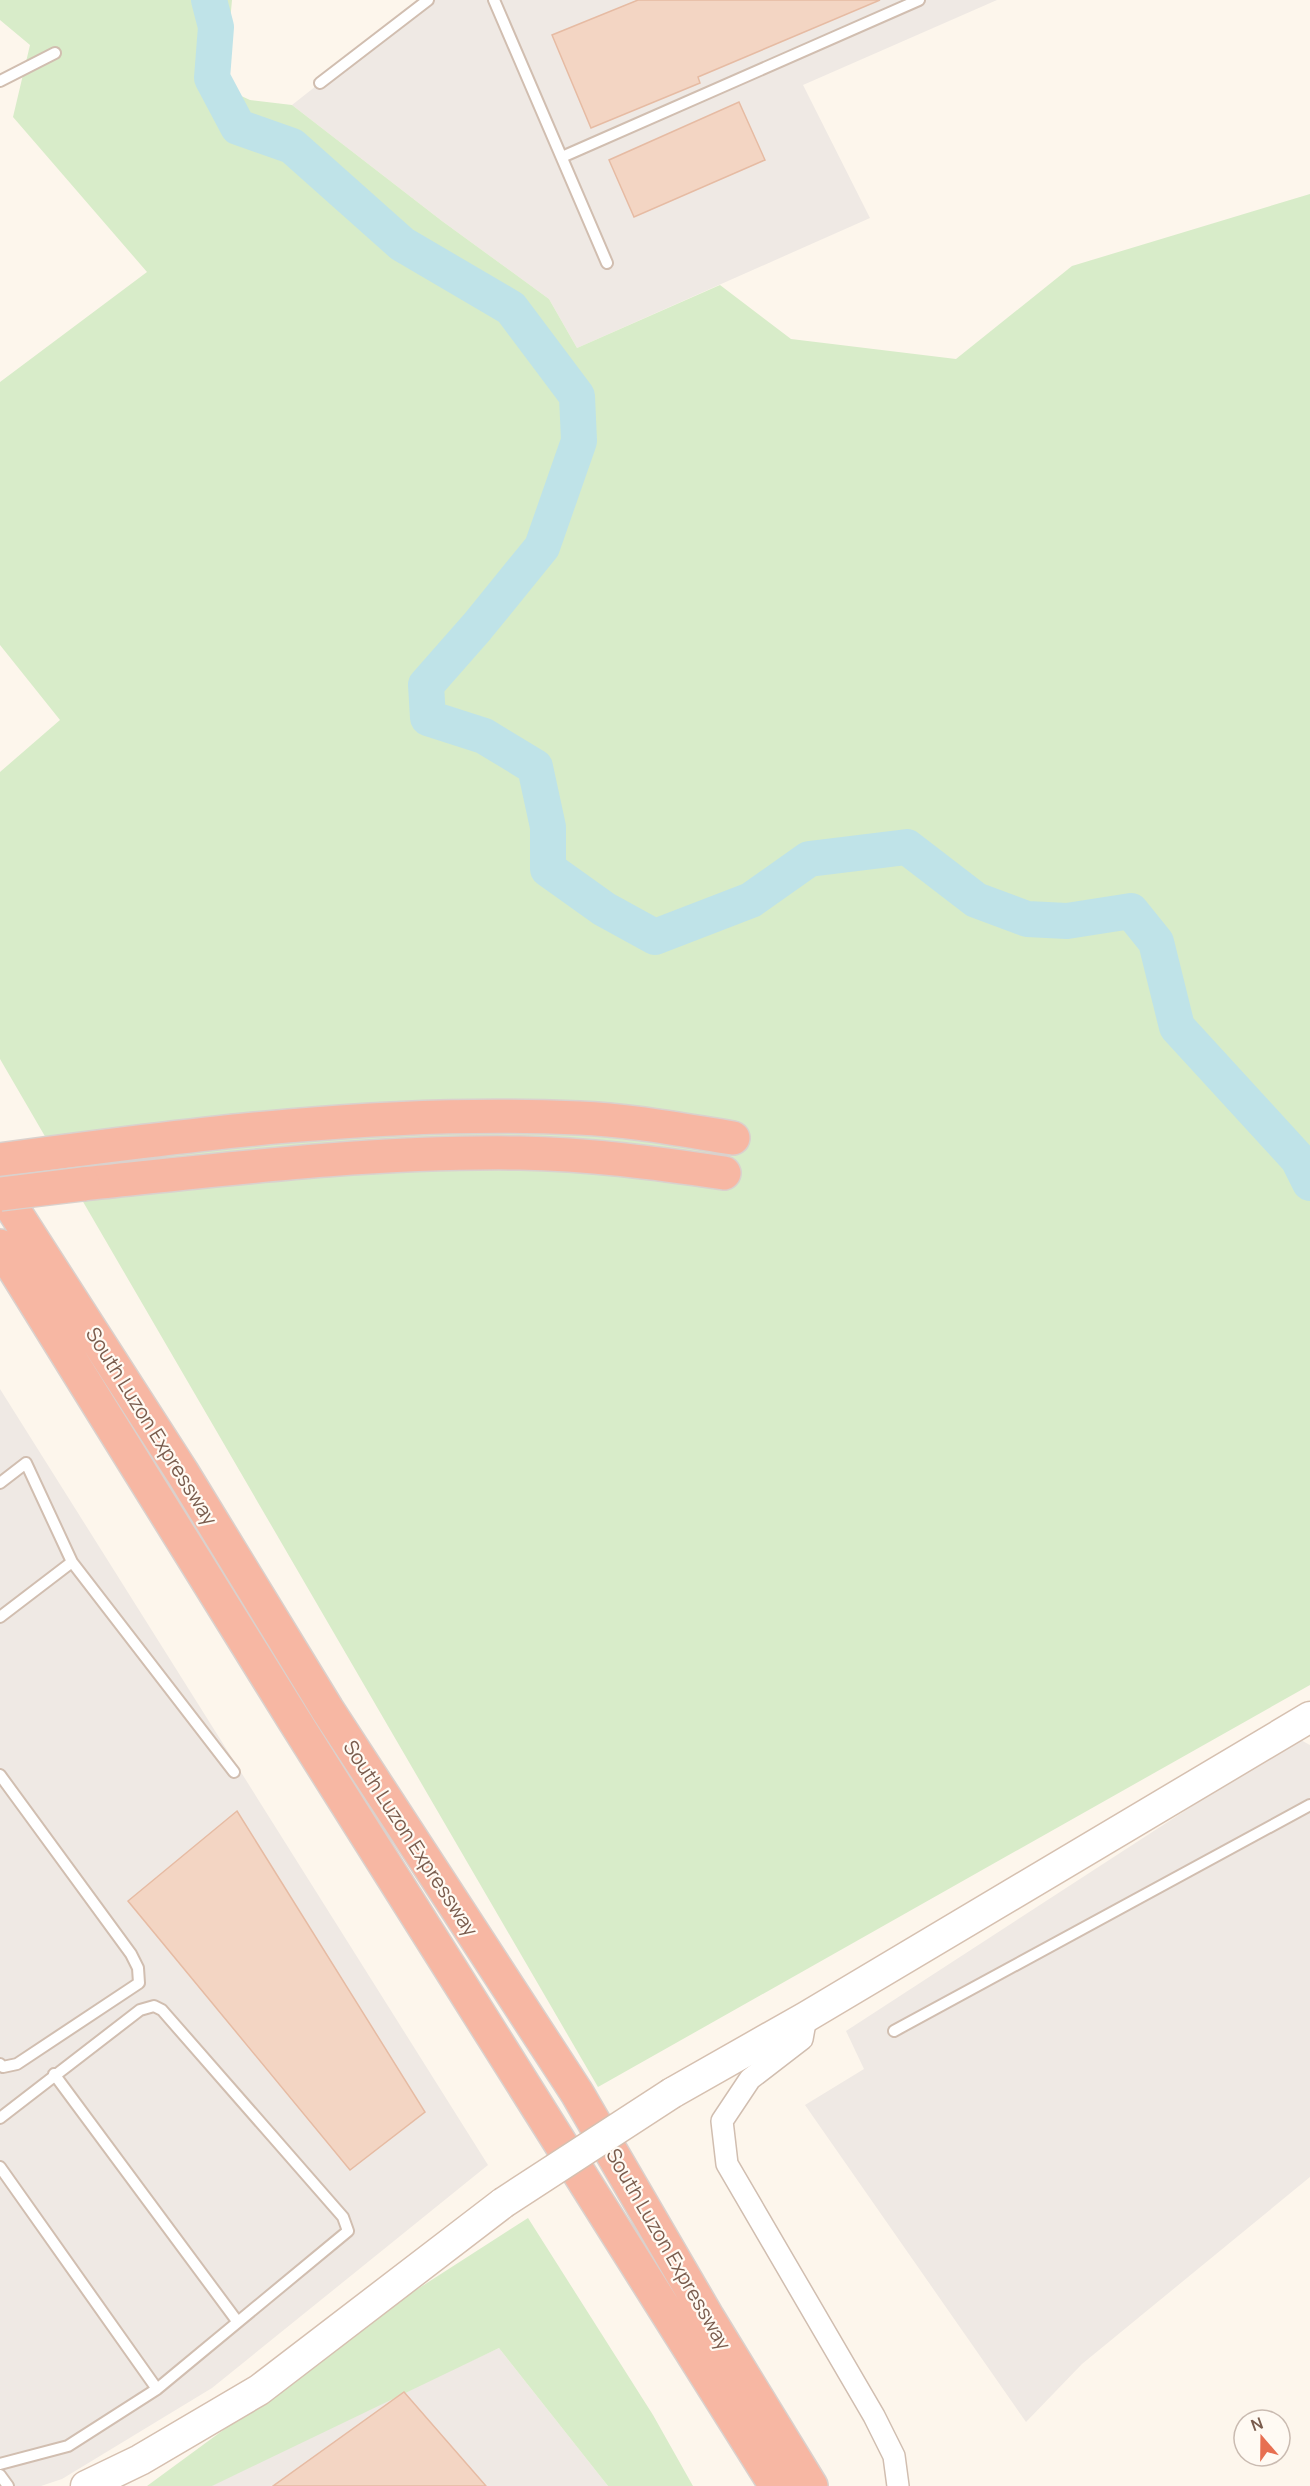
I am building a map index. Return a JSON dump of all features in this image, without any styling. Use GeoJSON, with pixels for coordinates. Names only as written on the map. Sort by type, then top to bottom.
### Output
{"type":"FeatureCollection","features":[{"type":"Feature","properties":{"kind":"highway"},"geometry":{"type":"LineString","coordinates":[[0,1160],[255,1129],[483,1115],[582,1118],[733,1138]]}},
{"type":"Feature","properties":{"kind":"highway"},"geometry":{"type":"LineString","coordinates":[[0,1194],[83,1184],[389,1156],[519,1153],[596,1156],[724,1173]]}},
{"type":"Feature","properties":{"kind":"highway","name":"South Luzon Expressway"},"geometry":{"type":"LineString","coordinates":[[0,1189],[182,1472],[327,1708],[577,2093],[708,2318],[811,2486]]}},
{"type":"Feature","properties":{"kind":"highway","name":"South Luzon Expressway"},"geometry":{"type":"LineString","coordinates":[[0,1246],[294,1720],[776,2486]]}},
{"type":"Feature","properties":{"kind":"street"},"geometry":{"type":"LineString","coordinates":[[86,2486],[140,2460],[259,2390],[503,2203],[672,2093],[806,2017],[1309,1720]]}},
{"type":"Feature","properties":{"kind":"street"},"geometry":{"type":"LineString","coordinates":[[806,2017],[802,2039],[750,2079],[722,2121],[727,2164],[874,2416],[894,2456],[898,2486]]}},
{"type":"Feature","properties":{"kind":"lane"},"geometry":{"type":"LineString","coordinates":[[320,83],[428,0]]}},
{"type":"Feature","properties":{"kind":"lane"},"geometry":{"type":"LineString","coordinates":[[494,0],[607,263]]}},
{"type":"Feature","properties":{"kind":"lane"},"geometry":{"type":"LineString","coordinates":[[562,157],[919,0]]}},
{"type":"Feature","properties":{"kind":"lane"},"geometry":{"type":"LineString","coordinates":[[0,81],[55,53]]}},
{"type":"Feature","properties":{"kind":"lane"},"geometry":{"type":"LineString","coordinates":[[0,1483],[26,1462],[72,1562],[234,1772]]}},
{"type":"Feature","properties":{"kind":"lane"},"geometry":{"type":"LineString","coordinates":[[0,1617],[72,1562]]}},
{"type":"Feature","properties":{"kind":"lane"},"geometry":{"type":"LineString","coordinates":[[0,1775],[51,1842],[130,1954],[138,1968],[139,1983],[17,2064],[3,2067],[0,2064]]}},
{"type":"Feature","properties":{"kind":"lane"},"geometry":{"type":"LineString","coordinates":[[894,2031],[1310,1805]]}},
{"type":"Feature","properties":{"kind":"lane"},"geometry":{"type":"LineString","coordinates":[[0,2118],[54,2074],[140,2010],[154,2007],[162,2010],[343,2217],[348,2230],[157,2389],[68,2446],[0,2464]]}},
{"type":"Feature","properties":{"kind":"lane"},"geometry":{"type":"LineString","coordinates":[[54,2074],[237,2321]]}},
{"type":"Feature","properties":{"kind":"lane"},"geometry":{"type":"LineString","coordinates":[[0,2167],[157,2389]]}},
{"type":"Feature","properties":{"kind":"lane"},"geometry":{"type":"LineString","coordinates":[[0,2475],[8,2486]]}},
{"type":"Feature","properties":{"kind":"shaded area"},"geometry":{"type":"Polygon","coordinates":[[[425,0],[997,0],[803,85],[870,218],[577,348],[549,299],[442,221],[292,105],[425,0]]]}},
{"type":"Feature","properties":{"kind":"shaded area"},"geometry":{"type":"Polygon","coordinates":[[[0,1389],[488,2165],[212,2388],[62,2479],[41,2486],[0,2486],[0,1389]]]}},
{"type":"Feature","properties":{"kind":"shaded area"},"geometry":{"type":"Polygon","coordinates":[[[1297,1738],[1310,1745],[1310,2177],[1082,2364],[1026,2422],[805,2105],[864,2069],[846,2031],[1297,1738]]]}},
{"type":"Feature","properties":{"kind":"shaded area"},"geometry":{"type":"Polygon","coordinates":[[[499,2348],[608,2486],[211,2486],[404,2392],[499,2348]]]}},
{"type":"Feature","properties":{"kind":"green space"},"geometry":{"type":"Polygon","coordinates":[[[0,0],[232,0],[224,88],[250,100],[292,105],[442,221],[549,299],[577,348],[720,285],[791,339],[956,359],[1072,266],[1310,194],[1310,1685],[598,2087],[0,1059],[0,772],[60,720],[0,645],[0,382],[147,272],[13,117],[30,45],[0,20],[0,0]]]}},
{"type":"Feature","properties":{"kind":"green space"},"geometry":{"type":"Polygon","coordinates":[[[528,2218],[653,2415],[693,2486],[608,2486],[499,2348],[212,2486],[147,2486],[402,2299],[528,2218]]]}},
{"type":"Feature","properties":{"kind":"building"},"geometry":{"type":"Polygon","coordinates":[[[638,0],[880,0],[698,77],[700,83],[591,128],[552,35],[638,0]]]}},
{"type":"Feature","properties":{"kind":"building"},"geometry":{"type":"Polygon","coordinates":[[[739,102],[765,160],[634,217],[609,160],[739,102]]]}},
{"type":"Feature","properties":{"kind":"building"},"geometry":{"type":"Polygon","coordinates":[[[237,1811],[425,2112],[350,2170],[128,1901],[237,1811]]]}},
{"type":"Feature","properties":{"kind":"building"},"geometry":{"type":"Polygon","coordinates":[[[404,2392],[486,2486],[273,2486],[404,2392]]]}},
{"type":"Feature","properties":{"kind":"waterway"},"geometry":{"type":"LineString","coordinates":[[209,0],[216,27],[212,78],[238,127],[292,146],[402,244],[511,308],[577,396],[579,441],[542,547],[426,685],[428,718],[484,736],[535,767],[548,827],[548,869],[604,909],[655,937],[751,900],[809,859],[907,847],[976,900],[1027,919],[1067,921],[1131,911],[1156,942],[1177,1027],[1298,1159],[1310,1183]]}}]}
